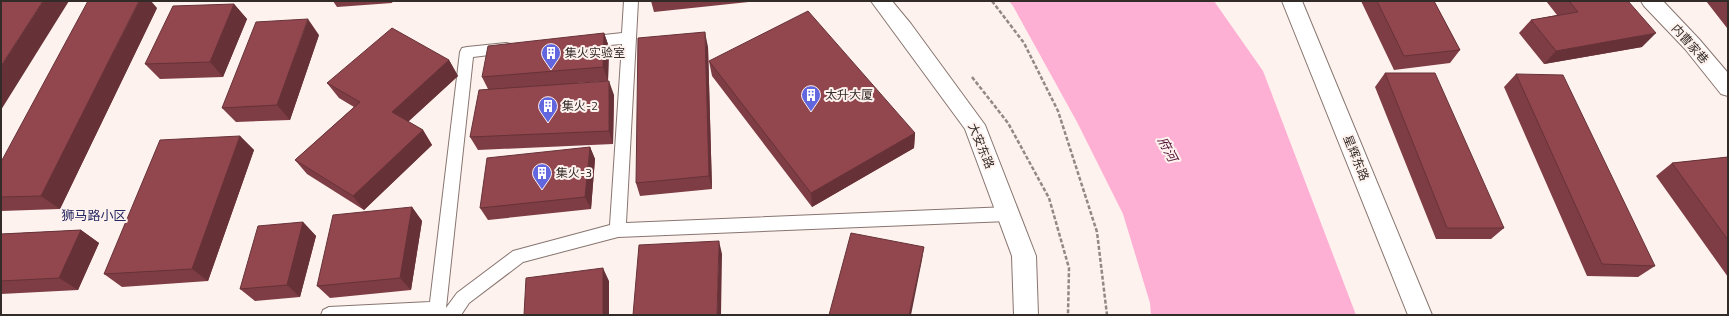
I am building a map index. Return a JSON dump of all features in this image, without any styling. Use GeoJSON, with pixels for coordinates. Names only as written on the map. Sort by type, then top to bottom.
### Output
{"type":"FeatureCollection","features":[{"type":"Feature","properties":{"kind":"street","name":"大安东路"},"geometry":{"type":"LineString","coordinates":[[880,1],[904,29],[974,125],[1024,256],[1026,315]]}},
{"type":"Feature","properties":{"kind":"street","name":"星辉东路"},"geometry":{"type":"LineString","coordinates":[[1292,1],[1420,315]]}},
{"type":"Feature","properties":{"kind":"street","name":"内曹家巷"},"geometry":{"type":"LineString","coordinates":[[1651,1],[1692,44],[1728,88]]}},
{"type":"Feature","properties":{"kind":"lane"},"geometry":{"type":"LineString","coordinates":[[618,230],[631,1]]}},
{"type":"Feature","properties":{"kind":"lane"},"geometry":{"type":"LineString","coordinates":[[575,42],[629,38]]}},
{"type":"Feature","properties":{"kind":"lane"},"geometry":{"type":"LineString","coordinates":[[442,313],[467,52],[521,47]]}},
{"type":"Feature","properties":{"kind":"lane"},"geometry":{"type":"LineString","coordinates":[[329,315],[442,313],[519,256],[618,230],[1008,214]]}},
{"type":"Feature","properties":{"kind":"path"},"geometry":{"type":"LineString","coordinates":[[992,1],[1024,43],[1058,111],[1097,232],[1107,315]]}},
{"type":"Feature","properties":{"kind":"water","name":"府河"},"geometry":{"type":"Polygon","coordinates":[[[1009,1],[1214,1],[1263,71],[1356,315],[1151,315],[1150,303],[1123,214],[1077,122],[1009,1]]]}},
{"type":"Feature","properties":{"kind":"building"},"geometry":{"type":"Polygon","coordinates":[[[1,1],[43,1],[1,66],[1,1]]]}},
{"type":"Feature","properties":{"kind":"building"},"geometry":{"type":"Polygon","coordinates":[[[88,1],[139,1],[41,196],[1,197],[1,162],[88,1]]]}},
{"type":"Feature","properties":{"kind":"building"},"geometry":{"type":"Polygon","coordinates":[[[1377,1],[1434,1],[1460,50],[1404,56],[1377,1]]]}},
{"type":"Feature","properties":{"kind":"building"},"geometry":{"type":"Polygon","coordinates":[[[1569,1],[1628,1],[1656,33],[1556,51],[1531,20],[1578,12],[1569,1]]]}},
{"type":"Feature","properties":{"kind":"building"},"geometry":{"type":"Polygon","coordinates":[[[234,4],[210,62],[145,64],[173,6],[234,4]]]}},
{"type":"Feature","properties":{"kind":"building","name":"太升大厦"},"geometry":{"type":"Polygon","coordinates":[[[808,11],[915,133],[811,193],[709,61],[808,11]]]}},
{"type":"Feature","properties":{"kind":"building"},"geometry":{"type":"Polygon","coordinates":[[[308,19],[277,105],[222,108],[256,22],[308,19]]]}},
{"type":"Feature","properties":{"kind":"building"},"geometry":{"type":"Polygon","coordinates":[[[392,28],[449,60],[392,112],[423,130],[353,196],[295,160],[360,102],[327,83],[392,28]]]}},
{"type":"Feature","properties":{"kind":"building"},"geometry":{"type":"Polygon","coordinates":[[[705,32],[709,176],[636,183],[638,38],[705,32]]]}},
{"type":"Feature","properties":{"kind":"building"},"geometry":{"type":"Polygon","coordinates":[[[604,33],[603,67],[482,77],[488,46],[604,33]]]}},
{"type":"Feature","properties":{"kind":"building"},"geometry":{"type":"Polygon","coordinates":[[[1385,73],[1435,73],[1504,228],[1447,228],[1385,73]]]}},
{"type":"Feature","properties":{"kind":"building"},"geometry":{"type":"Polygon","coordinates":[[[1516,74],[1563,75],[1655,266],[1602,264],[1516,74]]]}},
{"type":"Feature","properties":{"kind":"building","name":"集火-2"},"geometry":{"type":"Polygon","coordinates":[[[609,81],[609,131],[470,137],[479,90],[609,81]]]}},
{"type":"Feature","properties":{"kind":"building"},"geometry":{"type":"Polygon","coordinates":[[[240,136],[192,269],[104,274],[160,140],[240,136]]]}},
{"type":"Feature","properties":{"kind":"building","name":"集火-3"},"geometry":{"type":"Polygon","coordinates":[[[590,147],[585,197],[480,208],[487,158],[590,147]]]}},
{"type":"Feature","properties":{"kind":"building"},"geometry":{"type":"Polygon","coordinates":[[[1728,157],[1728,240],[1672,163],[1728,157]]]}},
{"type":"Feature","properties":{"kind":"building"},"geometry":{"type":"Polygon","coordinates":[[[412,207],[400,278],[317,286],[333,215],[412,207]]]}},
{"type":"Feature","properties":{"kind":"building"},"geometry":{"type":"Polygon","coordinates":[[[303,222],[287,285],[240,289],[258,226],[303,222]]]}},
{"type":"Feature","properties":{"kind":"building"},"geometry":{"type":"Polygon","coordinates":[[[81,230],[59,278],[1,281],[1,234],[81,230]]]}},
{"type":"Feature","properties":{"kind":"building"},"geometry":{"type":"Polygon","coordinates":[[[851,233],[924,247],[909,315],[829,315],[851,233]]]}},
{"type":"Feature","properties":{"kind":"building"},"geometry":{"type":"Polygon","coordinates":[[[719,241],[717,315],[633,315],[639,245],[719,241]]]}},
{"type":"Feature","properties":{"kind":"building"},"geometry":{"type":"Polygon","coordinates":[[[603,268],[603,315],[524,315],[526,278],[603,268]]]}},
{"type":"Feature","properties":{"kind":"place","name":"集火实验室"},"geometry":{"type":"Point","coordinates":[551,70]}},
{"type":"Feature","properties":{"kind":"place","name":"太升大厦"},"geometry":{"type":"Point","coordinates":[811,112]}},
{"type":"Feature","properties":{"kind":"place","name":"集火-2"},"geometry":{"type":"Point","coordinates":[548,123]}},
{"type":"Feature","properties":{"kind":"place","name":"集火-3"},"geometry":{"type":"Point","coordinates":[542,190]}},
{"type":"Feature","properties":{"kind":"district","name":"狮马路小区"},"geometry":{"type":"Point","coordinates":[94,215]}}]}
